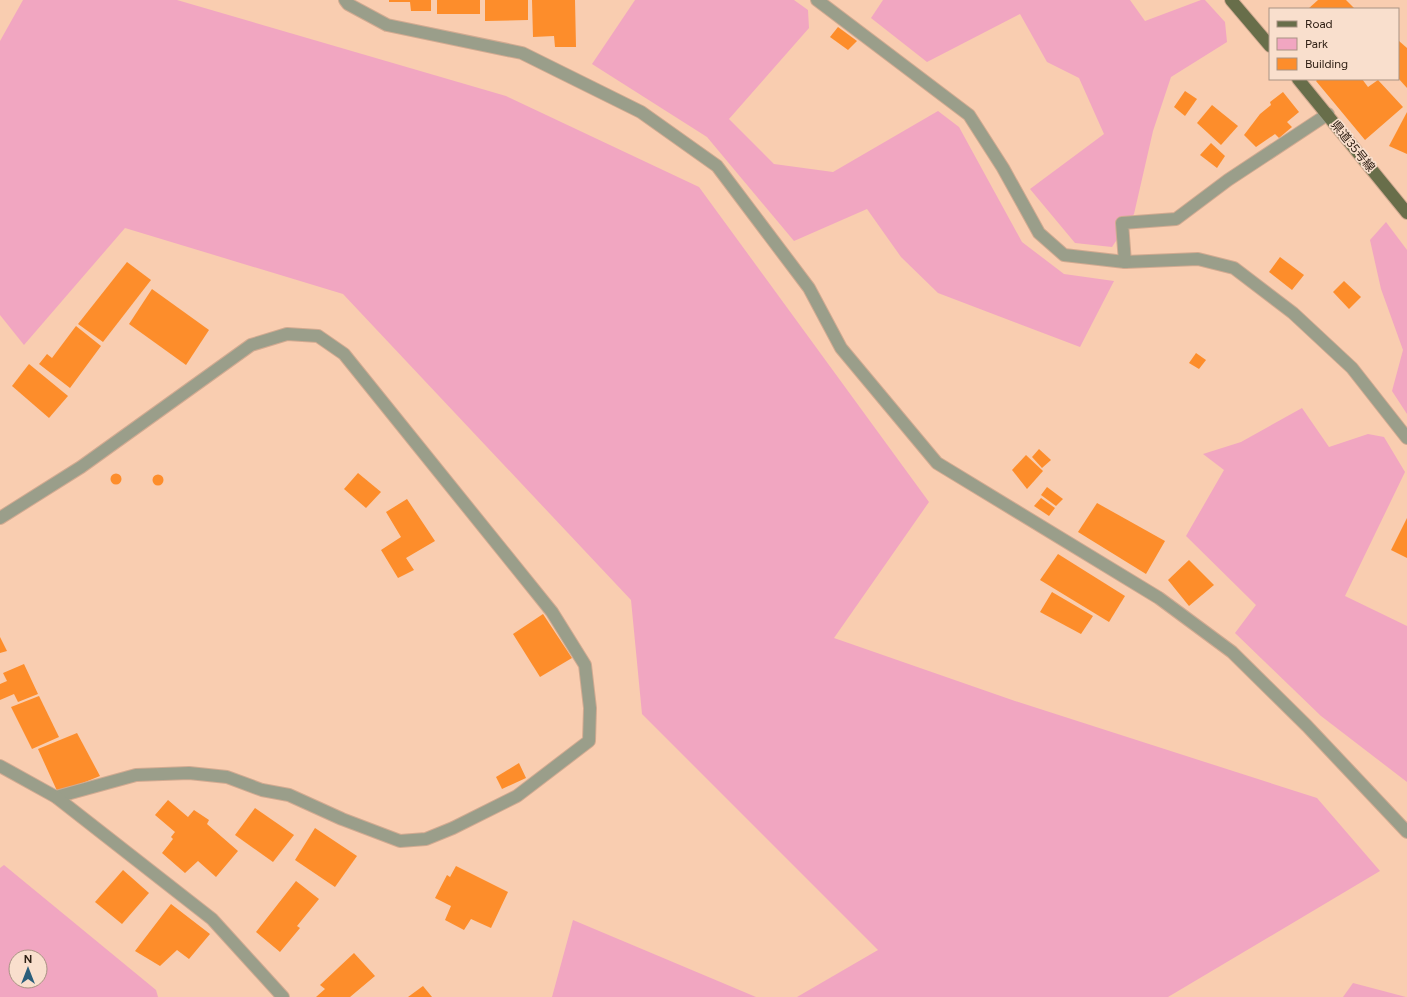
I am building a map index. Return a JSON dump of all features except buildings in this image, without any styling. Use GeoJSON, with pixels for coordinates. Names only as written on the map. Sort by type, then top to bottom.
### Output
{"type":"FeatureCollection","features":[{"type":"Feature","properties":{"kind":"main road"},"geometry":{"type":"LineString","coordinates":[[1232,0],[1269,45]]}},
{"type":"Feature","properties":{"kind":"main road","name":"県道35号線"},"geometry":{"type":"LineString","coordinates":[[1299,80],[1407,213]]}},
{"type":"Feature","properties":{"kind":"street"},"geometry":{"type":"LineString","coordinates":[[345,0],[348,4],[387,25],[522,53],[641,112],[717,166],[809,288],[841,348],[937,463],[1159,598],[1232,652],[1307,726],[1407,832]]}},
{"type":"Feature","properties":{"kind":"street"},"geometry":{"type":"LineString","coordinates":[[817,0],[969,115],[1003,168],[1039,233],[1064,255],[1125,262],[1198,259],[1234,268],[1293,314],[1352,368],[1407,438]]}},
{"type":"Feature","properties":{"kind":"street"},"geometry":{"type":"LineString","coordinates":[[1125,262],[1122,223],[1176,219],[1228,180],[1328,114]]}},
{"type":"Feature","properties":{"kind":"street"},"geometry":{"type":"LineString","coordinates":[[0,518],[81,467],[251,345],[287,334],[318,336],[344,354],[349,360],[552,612],[585,665],[590,708],[589,741],[518,796],[453,828],[426,839],[400,841],[342,819],[289,795],[262,790],[227,777],[197,773],[136,775],[56,797]]}},
{"type":"Feature","properties":{"kind":"street"},"geometry":{"type":"LineString","coordinates":[[0,766],[56,797],[212,919],[283,997]]}},
{"type":"Feature","properties":{"kind":"green space"},"geometry":{"type":"Polygon","coordinates":[[[23,0],[177,0],[506,96],[699,187],[929,502],[834,638],[1015,701],[1317,798],[1380,871],[1168,997],[797,997],[878,950],[642,714],[631,600],[343,294],[125,228],[24,345],[0,315],[0,41],[23,0]]]}},
{"type":"Feature","properties":{"kind":"green space"},"geometry":{"type":"Polygon","coordinates":[[[635,0],[794,0],[808,10],[809,28],[729,119],[774,164],[833,172],[938,111],[959,127],[1022,242],[1064,274],[1114,281],[1080,347],[938,293],[901,257],[867,209],[794,241],[707,137],[592,64],[635,0]]]}},
{"type":"Feature","properties":{"kind":"green space"},"geometry":{"type":"Polygon","coordinates":[[[883,0],[1130,0],[1145,21],[1201,0],[1205,0],[1225,22],[1227,42],[1171,77],[1153,131],[1134,214],[1112,247],[1075,243],[1030,189],[1104,134],[1079,78],[1047,62],[1020,14],[927,62],[871,18],[883,0]]]}},
{"type":"Feature","properties":{"kind":"green space"},"geometry":{"type":"Polygon","coordinates":[[[1386,222],[1407,250],[1407,414],[1392,391],[1403,350],[1381,289],[1370,240],[1386,222]]]}},
{"type":"Feature","properties":{"kind":"green space"},"geometry":{"type":"Polygon","coordinates":[[[1302,408],[1329,447],[1368,434],[1384,437],[1405,472],[1345,596],[1407,626],[1407,782],[1321,716],[1235,633],[1256,605],[1186,536],[1224,470],[1203,454],[1241,442],[1302,408]]]}},
{"type":"Feature","properties":{"kind":"green space"},"geometry":{"type":"Polygon","coordinates":[[[4,865],[156,990],[158,997],[0,997],[0,868],[4,865]]]}},
{"type":"Feature","properties":{"kind":"green space"},"geometry":{"type":"Polygon","coordinates":[[[573,920],[756,997],[552,997],[573,920]]]}},
{"type":"Feature","properties":{"kind":"green space"},"geometry":{"type":"Polygon","coordinates":[[[1353,983],[1406,997],[1343,997],[1353,983]]]}}]}
